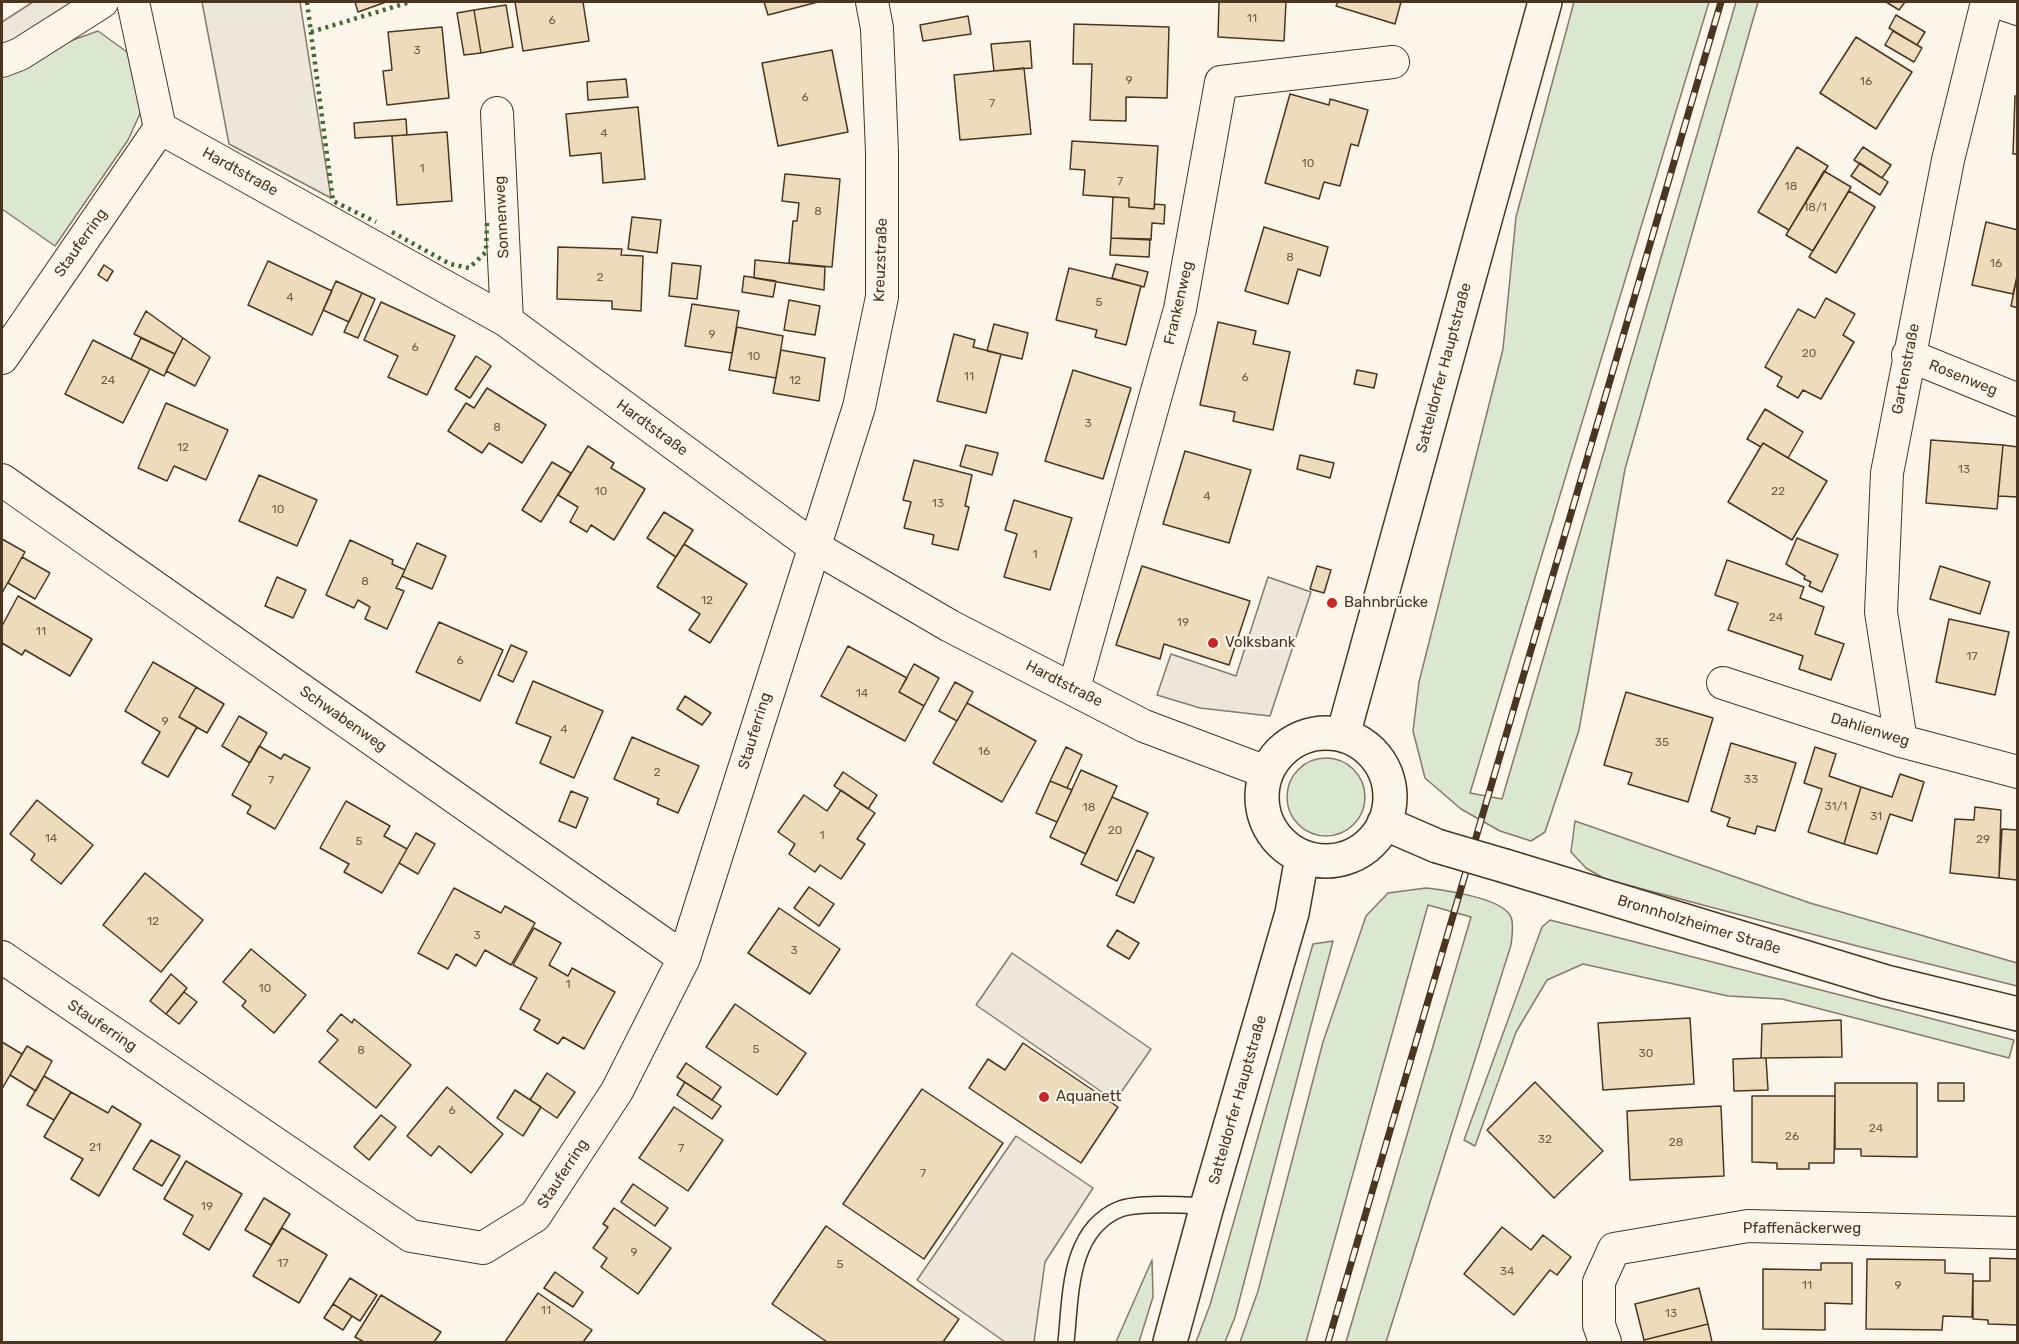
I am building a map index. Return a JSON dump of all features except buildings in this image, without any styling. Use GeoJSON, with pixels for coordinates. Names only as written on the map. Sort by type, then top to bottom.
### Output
{"type":"FeatureCollection","features":[{"type":"Feature","properties":{"kind":"street"},"geometry":{"type":"LineString","coordinates":[[2,61],[20,54],[102,2]]}},
{"type":"Feature","properties":{"kind":"street"},"geometry":{"type":"LineString","coordinates":[[133,2],[160,128]]}},
{"type":"Feature","properties":{"kind":"street","name":"Kreuzstraße"},"geometry":{"type":"LineString","coordinates":[[813,546],[859,407],[882,297],[882,153],[877,28],[872,2]]}},
{"type":"Feature","properties":{"kind":"street","name":"Satteldorfer Hauptstraße"},"geometry":{"type":"LineString","coordinates":[[1343,735],[1545,2]]}},
{"type":"Feature","properties":{"kind":"street","name":"Gartenstraße"},"geometry":{"type":"LineString","coordinates":[[1901,741],[1881,612],[1887,473],[1908,355],[1948,160],[1987,2]]}},
{"type":"Feature","properties":{"kind":"street"},"geometry":{"type":"LineString","coordinates":[[1997,2],[2018,9]]}},
{"type":"Feature","properties":{"kind":"street","name":"Frankenweg"},"geometry":{"type":"LineString","coordinates":[[1074,688],[1180,309],[1221,82],[1393,62]]}},
{"type":"Feature","properties":{"kind":"street","name":"Sonnenweg"},"geometry":{"type":"LineString","coordinates":[[497,113],[507,321]]}},
{"type":"Feature","properties":{"kind":"street","name":"Hardtstraße"},"geometry":{"type":"LineString","coordinates":[[160,128],[507,321],[813,546],[950,626],[1144,726],[1266,772]]}},
{"type":"Feature","properties":{"kind":"street","name":"Stauferring"},"geometry":{"type":"LineString","coordinates":[[2,358],[160,128]]}},
{"type":"Feature","properties":{"kind":"street","name":"Rosenweg"},"geometry":{"type":"LineString","coordinates":[[1908,355],[2018,399]]}},
{"type":"Feature","properties":{"kind":"street","name":"Schwabenweg"},"geometry":{"type":"LineString","coordinates":[[2,480],[684,958]]}},
{"type":"Feature","properties":{"kind":"street","name":"Stauferring"},"geometry":{"type":"LineString","coordinates":[[2,957],[411,1236],[483,1248],[535,1216],[617,1091],[684,958],[813,546]]}},
{"type":"Feature","properties":{"kind":"street","name":"Dahlienweg"},"geometry":{"type":"LineString","coordinates":[[1723,683],[1901,741],[2018,772]]}},
{"type":"Feature","properties":{"kind":"street"},"geometry":{"type":"LineString","coordinates":[[1324,732],[1343,735],[1362,744],[1377,758],[1387,776],[1390,796],[1384,823],[1377,836],[1362,850],[1344,859],[1323,862],[1302,857],[1286,848],[1272,834],[1264,816],[1261,797],[1266,772],[1273,760],[1287,746],[1304,736],[1324,732]]}},
{"type":"Feature","properties":{"kind":"street","name":"Bronnholzheimer Straße"},"geometry":{"type":"LineString","coordinates":[[1384,823],[1437,846],[1886,982],[2018,1014]]}},
{"type":"Feature","properties":{"kind":"street","name":"Satteldorfer Hauptstraße"},"geometry":{"type":"LineString","coordinates":[[1170,1342],[1292,913],[1302,857]]}},
{"type":"Feature","properties":{"kind":"street","name":"Pfaffenäckerweg"},"geometry":{"type":"LineString","coordinates":[[1605,1342],[1599,1325],[1599,1282],[1614,1249],[1748,1226],[2018,1233]]}},
{"type":"Feature","properties":{"kind":"lane"},"geometry":{"type":"LineString","coordinates":[[1066,1342],[1074,1267],[1091,1230],[1120,1209],[1161,1205],[1207,1206]]}},
{"type":"Feature","properties":{"kind":"green space"},"geometry":{"type":"Polygon","coordinates":[[[1574,2],[1709,2],[1470,793],[1502,799],[1736,2],[1758,2],[1625,469],[1579,730],[1545,832],[1531,841],[1500,831],[1461,809],[1425,778],[1413,731],[1419,682],[1503,349],[1516,217],[1574,2]]]}},
{"type":"Feature","properties":{"kind":"green space"},"geometry":{"type":"Polygon","coordinates":[[[98,31],[127,52],[143,107],[128,140],[55,246],[2,209],[2,69],[34,54],[98,31]]]}},
{"type":"Feature","properties":{"kind":"green space"},"geometry":{"type":"Polygon","coordinates":[[[1326,758],[1341,761],[1354,769],[1362,782],[1365,797],[1362,812],[1354,825],[1341,833],[1326,836],[1311,833],[1298,825],[1290,812],[1287,797],[1290,782],[1298,769],[1311,761],[1326,758]]]}},
{"type":"Feature","properties":{"kind":"green space"},"geometry":{"type":"Polygon","coordinates":[[[1575,821],[1810,903],[2017,963],[2017,986],[1605,879],[1586,868],[1571,852],[1575,821]]]}},
{"type":"Feature","properties":{"kind":"green space"},"geometry":{"type":"Polygon","coordinates":[[[1426,888],[1472,896],[1497,905],[1506,910],[1511,917],[1512,934],[1511,945],[1386,1342],[1346,1342],[1471,917],[1428,905],[1306,1342],[1240,1342],[1258,1291],[1323,1042],[1366,916],[1388,893],[1426,888]]]}},
{"type":"Feature","properties":{"kind":"green space"},"geometry":{"type":"Polygon","coordinates":[[[1550,920],[2014,1040],[2009,1058],[1782,999],[1728,996],[1583,964],[1547,980],[1516,1032],[1475,1146],[1464,1140],[1542,927],[1550,920]]]}},
{"type":"Feature","properties":{"kind":"green space"},"geometry":{"type":"Polygon","coordinates":[[[1333,941],[1235,1317],[1225,1342],[1196,1342],[1210,1305],[1313,944],[1333,941]]]}},
{"type":"Feature","properties":{"kind":"green space"},"geometry":{"type":"Polygon","coordinates":[[[1152,1260],[1153,1297],[1139,1342],[1116,1342],[1152,1260]]]}},
{"type":"Feature","properties":{"kind":"shaded area"},"geometry":{"type":"Polygon","coordinates":[[[33,2],[74,2],[2,51],[2,22],[33,2]]]}},
{"type":"Feature","properties":{"kind":"shaded area"},"geometry":{"type":"Polygon","coordinates":[[[202,2],[300,2],[331,198],[229,144],[202,2]]]}},
{"type":"Feature","properties":{"kind":"shaded area"},"geometry":{"type":"Polygon","coordinates":[[[1268,577],[1311,592],[1270,716],[1200,708],[1157,695],[1171,654],[1236,676],[1268,577]]]}},
{"type":"Feature","properties":{"kind":"shaded area"},"geometry":{"type":"Polygon","coordinates":[[[1012,953],[1151,1049],[1115,1101],[976,1005],[1012,953]]]}},
{"type":"Feature","properties":{"kind":"shaded area"},"geometry":{"type":"Polygon","coordinates":[[[1016,1136],[1093,1188],[1045,1262],[1034,1342],[1005,1342],[917,1280],[1016,1136]]]}},
{"type":"Feature","properties":{"kind":"railway"},"geometry":{"type":"LineString","coordinates":[[1328,1342],[1721,2]]}},
{"type":"Feature","properties":{"kind":"hedge"},"geometry":{"type":"LineString","coordinates":[[307,2],[333,201],[376,222]]}},
{"type":"Feature","properties":{"kind":"hedge"},"geometry":{"type":"LineString","coordinates":[[311,32],[410,2]]}},
{"type":"Feature","properties":{"kind":"hedge"},"geometry":{"type":"LineString","coordinates":[[392,232],[450,264],[469,268],[486,252],[487,223]]}},
{"type":"Feature","properties":{"kind":"place","name":"Bahnbrücke"},"geometry":{"type":"Point","coordinates":[1332,603]}},
{"type":"Feature","properties":{"kind":"place","name":"Volksbank"},"geometry":{"type":"Point","coordinates":[1213,643]}},
{"type":"Feature","properties":{"kind":"place","name":"Aquanett"},"geometry":{"type":"Point","coordinates":[1044,1097]}}]}
